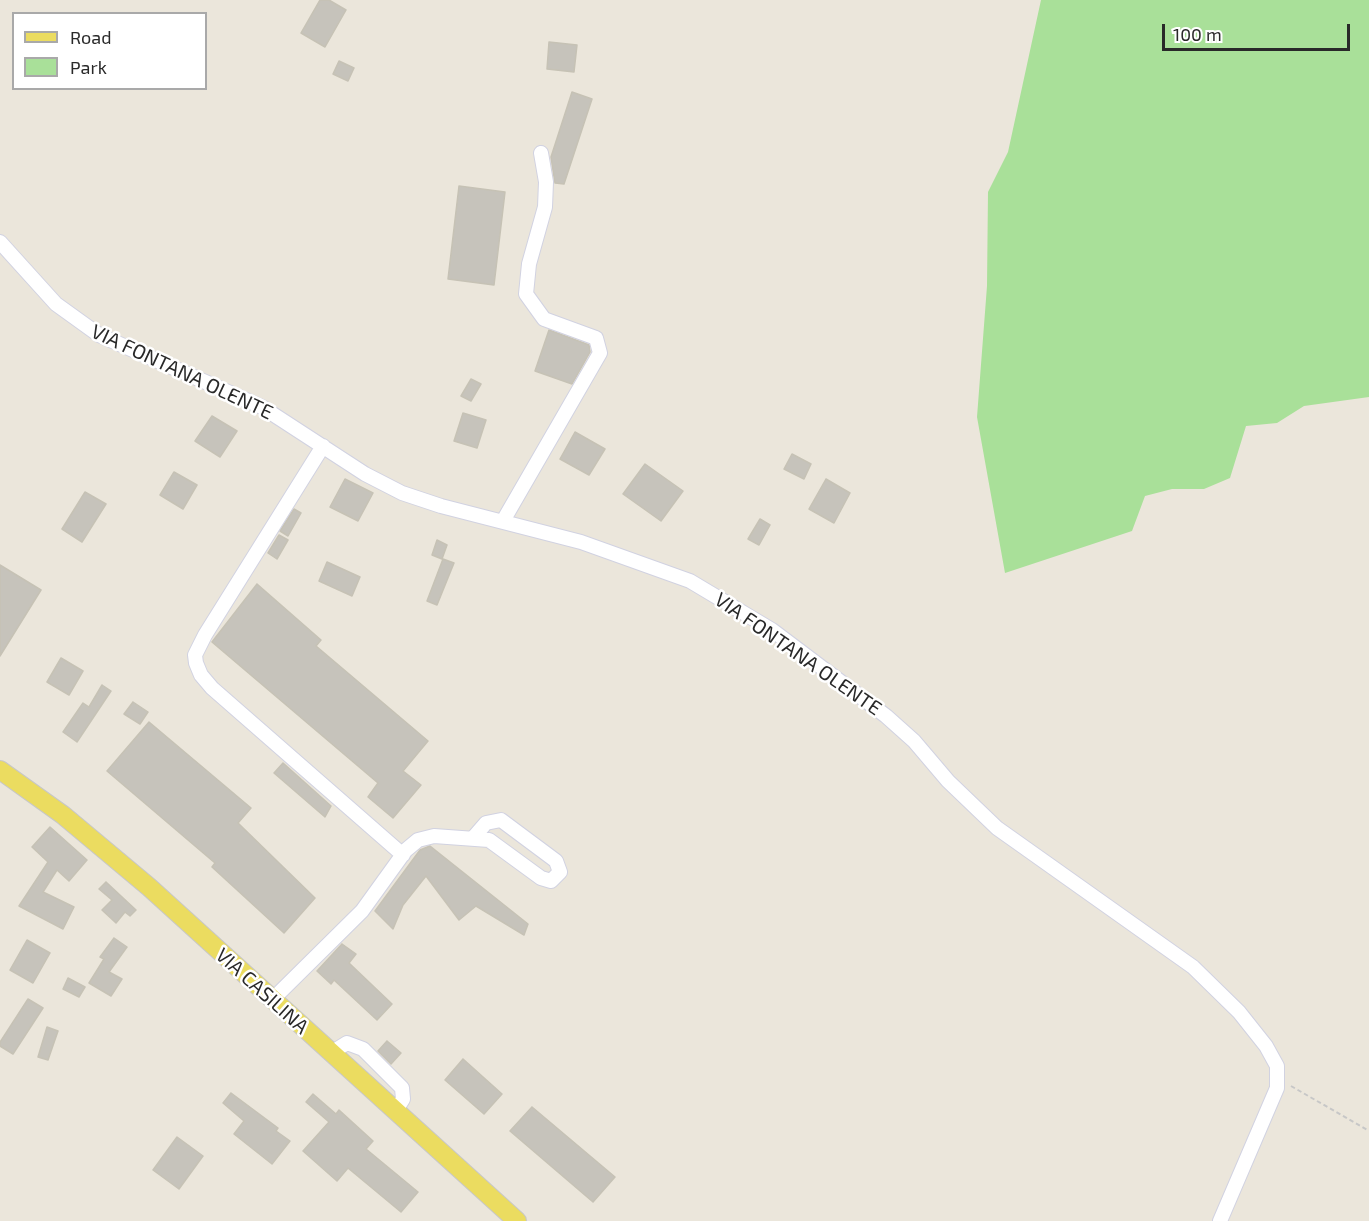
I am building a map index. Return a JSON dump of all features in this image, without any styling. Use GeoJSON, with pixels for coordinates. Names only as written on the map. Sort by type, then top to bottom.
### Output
{"type":"FeatureCollection","features":[{"type":"Feature","properties":{"kind":"main road","name":"VIA CASILINA"},"geometry":{"type":"LineString","coordinates":[[0,770],[93,839],[517,1221]]}},
{"type":"Feature","properties":{"kind":"street"},"geometry":{"type":"LineString","coordinates":[[503,521],[600,353],[596,338],[544,319],[526,294],[529,264],[545,207],[546,182],[541,153]]}},
{"type":"Feature","properties":{"kind":"street","name":"VIA FONTANA OLENTE"},"geometry":{"type":"LineString","coordinates":[[0,242],[42,290],[80,324],[117,344],[262,407],[365,474],[402,493],[591,544],[671,572],[720,597],[778,634],[901,729],[948,781],[997,828],[1155,938],[1203,975],[1239,1012],[1266,1046],[1275,1061],[1278,1078]]}},
{"type":"Feature","properties":{"kind":"street"},"geometry":{"type":"LineString","coordinates":[[323,446],[205,635],[195,655],[197,670],[212,688],[403,855]]}},
{"type":"Feature","properties":{"kind":"street"},"geometry":{"type":"LineString","coordinates":[[272,1000],[362,911],[403,855],[422,838],[473,838],[498,844],[546,880],[554,879],[560,872],[556,861],[501,820],[486,823],[473,838]]}},
{"type":"Feature","properties":{"kind":"street"},"geometry":{"type":"LineString","coordinates":[[1220,1221],[1275,1094],[1278,1078]]}},
{"type":"Feature","properties":{"kind":"path"},"geometry":{"type":"LineString","coordinates":[[1278,1078],[1341,1117],[1369,1131]]}},
{"type":"Feature","properties":{"kind":"green space"},"geometry":{"type":"Polygon","coordinates":[[[1041,0],[1369,0],[1369,397],[1304,406],[1277,423],[1246,426],[1230,478],[1204,489],[1172,489],[1145,496],[1132,531],[1005,573],[977,417],[987,286],[988,192],[1008,152],[1041,0]]]}},
{"type":"Feature","properties":{"kind":"building"},"geometry":{"type":"Polygon","coordinates":[[[320,0],[329,0],[346,10],[325,47],[301,33],[320,0]]]}},
{"type":"Feature","properties":{"kind":"building"},"geometry":{"type":"Polygon","coordinates":[[[549,42],[577,45],[574,72],[547,69],[549,42]]]}},
{"type":"Feature","properties":{"kind":"building"},"geometry":{"type":"Polygon","coordinates":[[[339,61],[354,68],[348,81],[333,74],[339,61]]]}},
{"type":"Feature","properties":{"kind":"building"},"geometry":{"type":"Polygon","coordinates":[[[572,92],[592,99],[564,184],[555,183],[551,157],[572,92]]]}},
{"type":"Feature","properties":{"kind":"building"},"geometry":{"type":"Polygon","coordinates":[[[459,186],[505,192],[494,285],[448,279],[459,186]]]}},
{"type":"Feature","properties":{"kind":"building"},"geometry":{"type":"Polygon","coordinates":[[[549,330],[589,345],[590,352],[572,384],[535,371],[549,330]]]}},
{"type":"Feature","properties":{"kind":"building"},"geometry":{"type":"Polygon","coordinates":[[[471,379],[481,384],[471,401],[461,396],[471,379]]]}},
{"type":"Feature","properties":{"kind":"building"},"geometry":{"type":"Polygon","coordinates":[[[463,413],[486,420],[477,448],[454,441],[463,413]]]}},
{"type":"Feature","properties":{"kind":"building"},"geometry":{"type":"Polygon","coordinates":[[[212,416],[237,431],[220,457],[195,441],[212,416]]]}},
{"type":"Feature","properties":{"kind":"building"},"geometry":{"type":"Polygon","coordinates":[[[575,432],[605,449],[589,475],[560,459],[575,432]]]}},
{"type":"Feature","properties":{"kind":"building"},"geometry":{"type":"Polygon","coordinates":[[[792,454],[811,464],[804,479],[784,469],[792,454]]]}},
{"type":"Feature","properties":{"kind":"building"},"geometry":{"type":"Polygon","coordinates":[[[645,464],[683,491],[661,521],[623,494],[645,464]]]}},
{"type":"Feature","properties":{"kind":"building"},"geometry":{"type":"Polygon","coordinates":[[[174,472],[197,485],[183,509],[160,495],[174,472]]]}},
{"type":"Feature","properties":{"kind":"building"},"geometry":{"type":"Polygon","coordinates":[[[345,479],[373,493],[358,521],[330,507],[345,479]]]}},
{"type":"Feature","properties":{"kind":"building"},"geometry":{"type":"Polygon","coordinates":[[[826,479],[850,493],[834,523],[809,509],[826,479]]]}},
{"type":"Feature","properties":{"kind":"building"},"geometry":{"type":"Polygon","coordinates":[[[85,492],[106,504],[82,542],[62,529],[85,492]]]}},
{"type":"Feature","properties":{"kind":"building"},"geometry":{"type":"Polygon","coordinates":[[[294,509],[301,513],[288,536],[280,531],[294,509]]]}},
{"type":"Feature","properties":{"kind":"building"},"geometry":{"type":"Polygon","coordinates":[[[760,519],[770,525],[759,545],[748,539],[760,519]]]}},
{"type":"Feature","properties":{"kind":"building"},"geometry":{"type":"Polygon","coordinates":[[[279,535],[288,540],[277,559],[268,553],[279,535]]]}},
{"type":"Feature","properties":{"kind":"building"},"geometry":{"type":"Polygon","coordinates":[[[437,540],[447,545],[442,559],[432,555],[437,540]]]}},
{"type":"Feature","properties":{"kind":"building"},"geometry":{"type":"Polygon","coordinates":[[[443,559],[454,563],[437,605],[427,601],[443,559]]]}},
{"type":"Feature","properties":{"kind":"building"},"geometry":{"type":"Polygon","coordinates":[[[327,562],[360,577],[352,596],[319,581],[327,562]]]}},
{"type":"Feature","properties":{"kind":"building"},"geometry":{"type":"Polygon","coordinates":[[[0,565],[41,590],[0,656],[0,565]]]}},
{"type":"Feature","properties":{"kind":"building"},"geometry":{"type":"Polygon","coordinates":[[[257,584],[321,640],[316,646],[428,741],[403,771],[421,785],[393,818],[368,797],[378,783],[212,642],[257,584]]]}},
{"type":"Feature","properties":{"kind":"building"},"geometry":{"type":"Polygon","coordinates":[[[61,658],[83,671],[69,695],[47,682],[61,658]]]}},
{"type":"Feature","properties":{"kind":"building"},"geometry":{"type":"Polygon","coordinates":[[[102,685],[111,691],[77,742],[63,732],[83,703],[89,707],[102,685]]]}},
{"type":"Feature","properties":{"kind":"building"},"geometry":{"type":"Polygon","coordinates":[[[133,702],[148,712],[140,724],[124,714],[133,702]]]}},
{"type":"Feature","properties":{"kind":"building"},"geometry":{"type":"Polygon","coordinates":[[[149,722],[251,808],[238,823],[315,898],[284,933],[212,867],[215,863],[107,771],[149,722]]]}},
{"type":"Feature","properties":{"kind":"building"},"geometry":{"type":"Polygon","coordinates":[[[283,763],[331,806],[325,817],[274,773],[283,763]]]}},
{"type":"Feature","properties":{"kind":"building"},"geometry":{"type":"Polygon","coordinates":[[[50,827],[87,860],[69,881],[57,870],[43,892],[74,907],[63,929],[19,906],[48,862],[32,847],[50,827]]]}},
{"type":"Feature","properties":{"kind":"building"},"geometry":{"type":"Polygon","coordinates":[[[430,846],[528,924],[524,935],[476,906],[459,920],[426,876],[403,905],[393,929],[375,911],[420,850],[430,846]]]}},
{"type":"Feature","properties":{"kind":"building"},"geometry":{"type":"Polygon","coordinates":[[[106,882],[136,910],[130,916],[125,912],[116,923],[102,910],[112,900],[99,889],[106,882]]]}},
{"type":"Feature","properties":{"kind":"building"},"geometry":{"type":"Polygon","coordinates":[[[114,938],[127,947],[109,972],[122,979],[111,996],[89,983],[104,959],[100,957],[114,938]]]}},
{"type":"Feature","properties":{"kind":"building"},"geometry":{"type":"Polygon","coordinates":[[[27,940],[50,953],[33,983],[10,970],[27,940]]]}},
{"type":"Feature","properties":{"kind":"building"},"geometry":{"type":"Polygon","coordinates":[[[342,944],[356,954],[349,963],[392,1004],[377,1020],[334,980],[331,984],[317,971],[342,944]]]}},
{"type":"Feature","properties":{"kind":"building"},"geometry":{"type":"Polygon","coordinates":[[[68,978],[85,987],[79,997],[63,989],[68,978]]]}},
{"type":"Feature","properties":{"kind":"building"},"geometry":{"type":"Polygon","coordinates":[[[28,999],[43,1008],[13,1054],[0,1046],[0,1042],[28,999]]]}},
{"type":"Feature","properties":{"kind":"building"},"geometry":{"type":"Polygon","coordinates":[[[47,1027],[58,1031],[48,1060],[38,1057],[47,1027]]]}},
{"type":"Feature","properties":{"kind":"building"},"geometry":{"type":"Polygon","coordinates":[[[387,1041],[401,1053],[391,1064],[378,1051],[387,1041]]]}},
{"type":"Feature","properties":{"kind":"building"},"geometry":{"type":"Polygon","coordinates":[[[463,1059],[502,1094],[484,1114],[445,1080],[463,1059]]]}},
{"type":"Feature","properties":{"kind":"building"},"geometry":{"type":"Polygon","coordinates":[[[231,1093],[278,1128],[276,1131],[290,1141],[272,1164],[234,1134],[244,1121],[223,1103],[231,1093]]]}},
{"type":"Feature","properties":{"kind":"building"},"geometry":{"type":"Polygon","coordinates":[[[313,1094],[336,1114],[339,1110],[373,1141],[366,1149],[418,1192],[401,1212],[348,1168],[337,1181],[303,1151],[329,1122],[306,1102],[313,1094]]]}},
{"type":"Feature","properties":{"kind":"building"},"geometry":{"type":"Polygon","coordinates":[[[532,1107],[615,1177],[593,1202],[510,1131],[532,1107]]]}},
{"type":"Feature","properties":{"kind":"building"},"geometry":{"type":"Polygon","coordinates":[[[177,1137],[203,1156],[179,1189],[153,1170],[177,1137]]]}}]}
